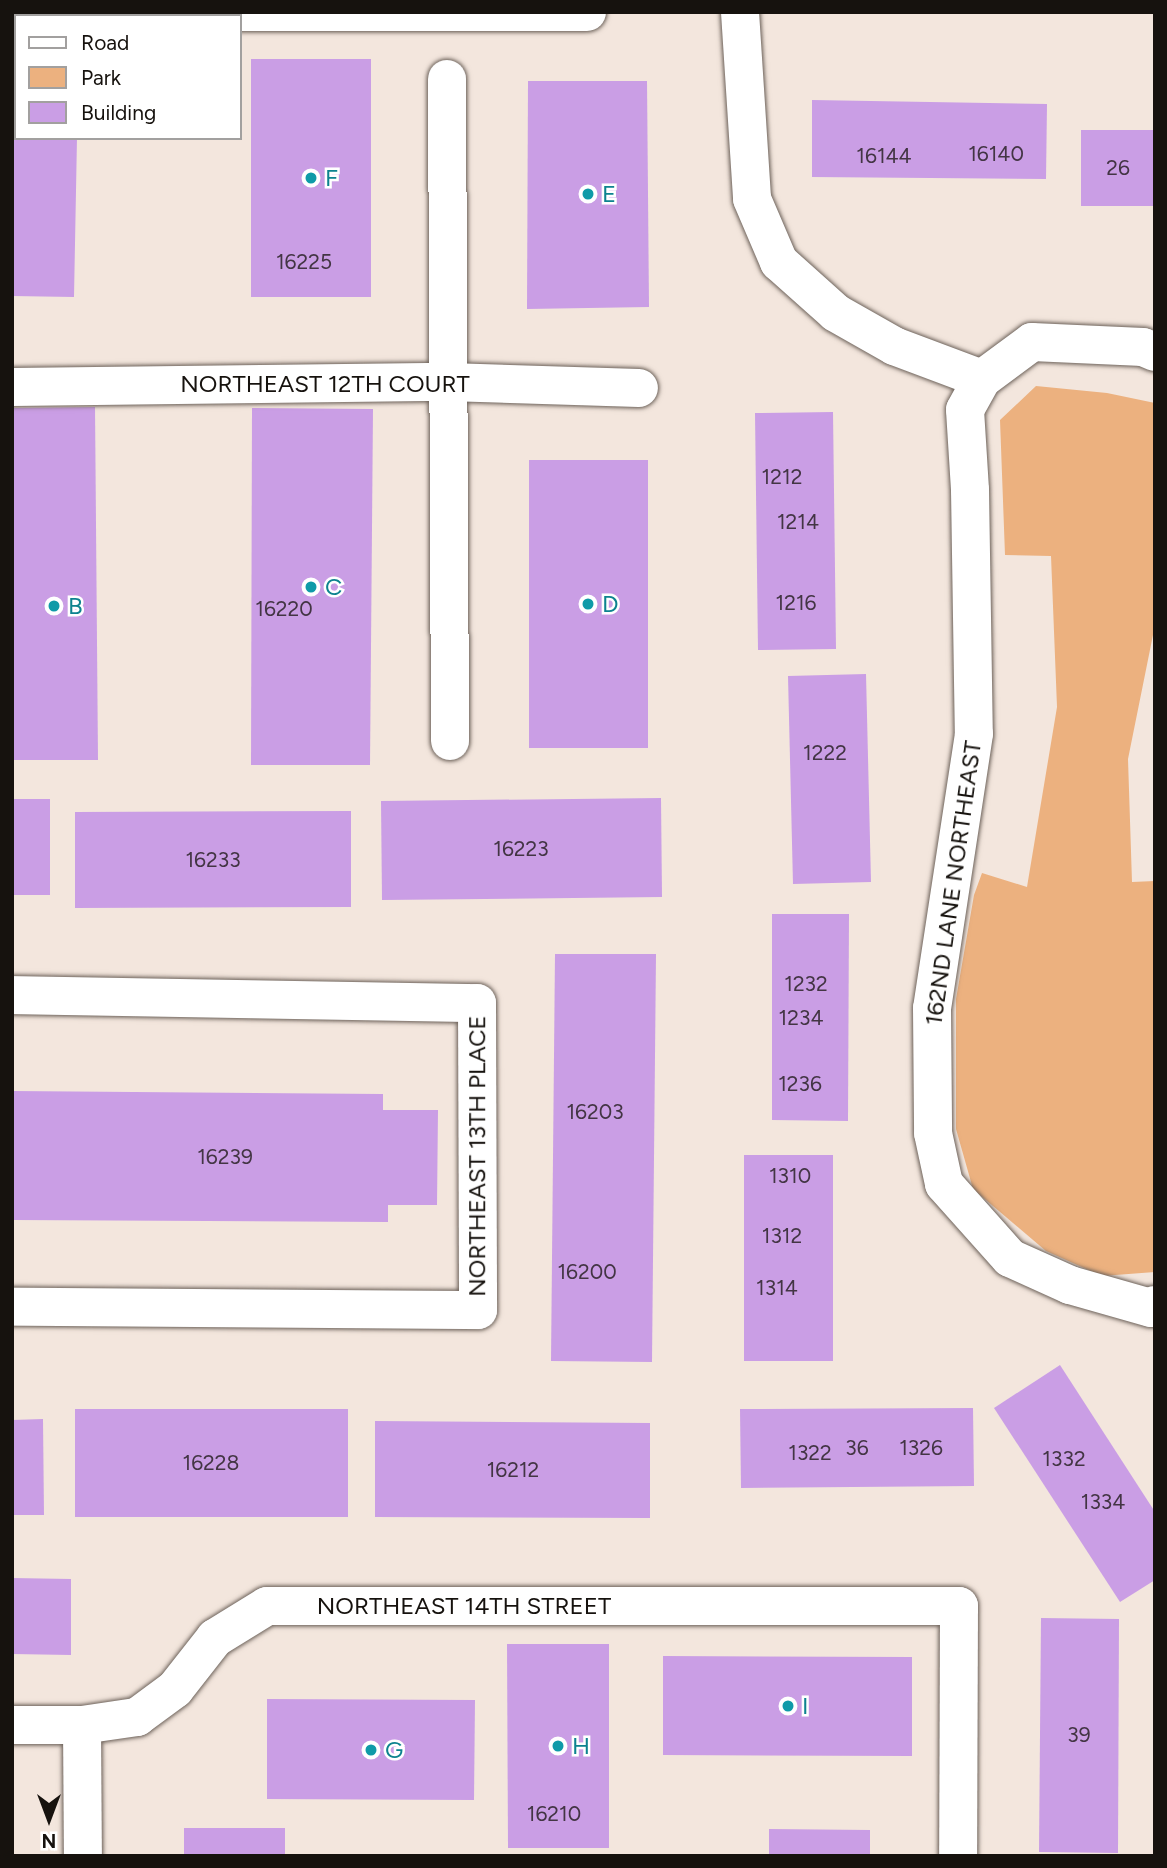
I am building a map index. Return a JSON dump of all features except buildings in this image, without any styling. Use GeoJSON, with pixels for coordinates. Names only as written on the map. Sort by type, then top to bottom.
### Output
{"type":"FeatureCollection","features":[{"type":"Feature","properties":{"kind":"street"},"geometry":{"type":"LineString","coordinates":[[179,12],[586,12]]}},
{"type":"Feature","properties":{"kind":"street"},"geometry":{"type":"LineString","coordinates":[[740,12],[752,199],[779,262],[836,313],[894,346],[982,379]]}},
{"type":"Feature","properties":{"kind":"street"},"geometry":{"type":"LineString","coordinates":[[447,79],[450,741]]}},
{"type":"Feature","properties":{"kind":"street","name":"162ND LANE NORTHEAST"},"geometry":{"type":"LineString","coordinates":[[1154,1310],[1070,1285],[1010,1258],[944,1184],[933,1133],[932,1008],[974,734],[971,504],[965,410],[982,379],[1032,342],[1143,347],[1155,352]]}},
{"type":"Feature","properties":{"kind":"street","name":"NORTHEAST 12TH COURT"},"geometry":{"type":"LineString","coordinates":[[12,387],[448,382],[639,388]]}},
{"type":"Feature","properties":{"kind":"street","name":"NORTHEAST 13TH PLACE"},"geometry":{"type":"LineString","coordinates":[[12,995],[477,1003],[478,1310],[12,1307]]}},
{"type":"Feature","properties":{"kind":"street","name":"NORTHEAST 14TH STREET"},"geometry":{"type":"LineString","coordinates":[[12,1725],[82,1726],[138,1717],[175,1689],[215,1638],[267,1606],[959,1606],[958,1856]]}},
{"type":"Feature","properties":{"kind":"street"},"geometry":{"type":"LineString","coordinates":[[82,1726],[83,1856]]}},
{"type":"Feature","properties":{"kind":"green space"},"geometry":{"type":"Polygon","coordinates":[[[1036,386],[1107,393],[1155,403],[1155,625],[1128,759],[1132,882],[1155,881],[1155,1272],[1102,1276],[1046,1251],[973,1189],[956,1129],[956,999],[974,895],[982,873],[1027,887],[1057,707],[1051,556],[1005,555],[1000,420],[1036,386]]]}},
{"type":"Feature","properties":{"kind":"place","name":"F"},"geometry":{"type":"Point","coordinates":[311,178]}},
{"type":"Feature","properties":{"kind":"place","name":"E"},"geometry":{"type":"Point","coordinates":[588,194]}},
{"type":"Feature","properties":{"kind":"place","name":"C"},"geometry":{"type":"Point","coordinates":[311,587]}},
{"type":"Feature","properties":{"kind":"place","name":"D"},"geometry":{"type":"Point","coordinates":[588,604]}},
{"type":"Feature","properties":{"kind":"place","name":"B"},"geometry":{"type":"Point","coordinates":[54,606]}},
{"type":"Feature","properties":{"kind":"place","name":"I"},"geometry":{"type":"Point","coordinates":[788,1706]}},
{"type":"Feature","properties":{"kind":"place","name":"H"},"geometry":{"type":"Point","coordinates":[558,1746]}},
{"type":"Feature","properties":{"kind":"place","name":"G"},"geometry":{"type":"Point","coordinates":[371,1750]}}]}
